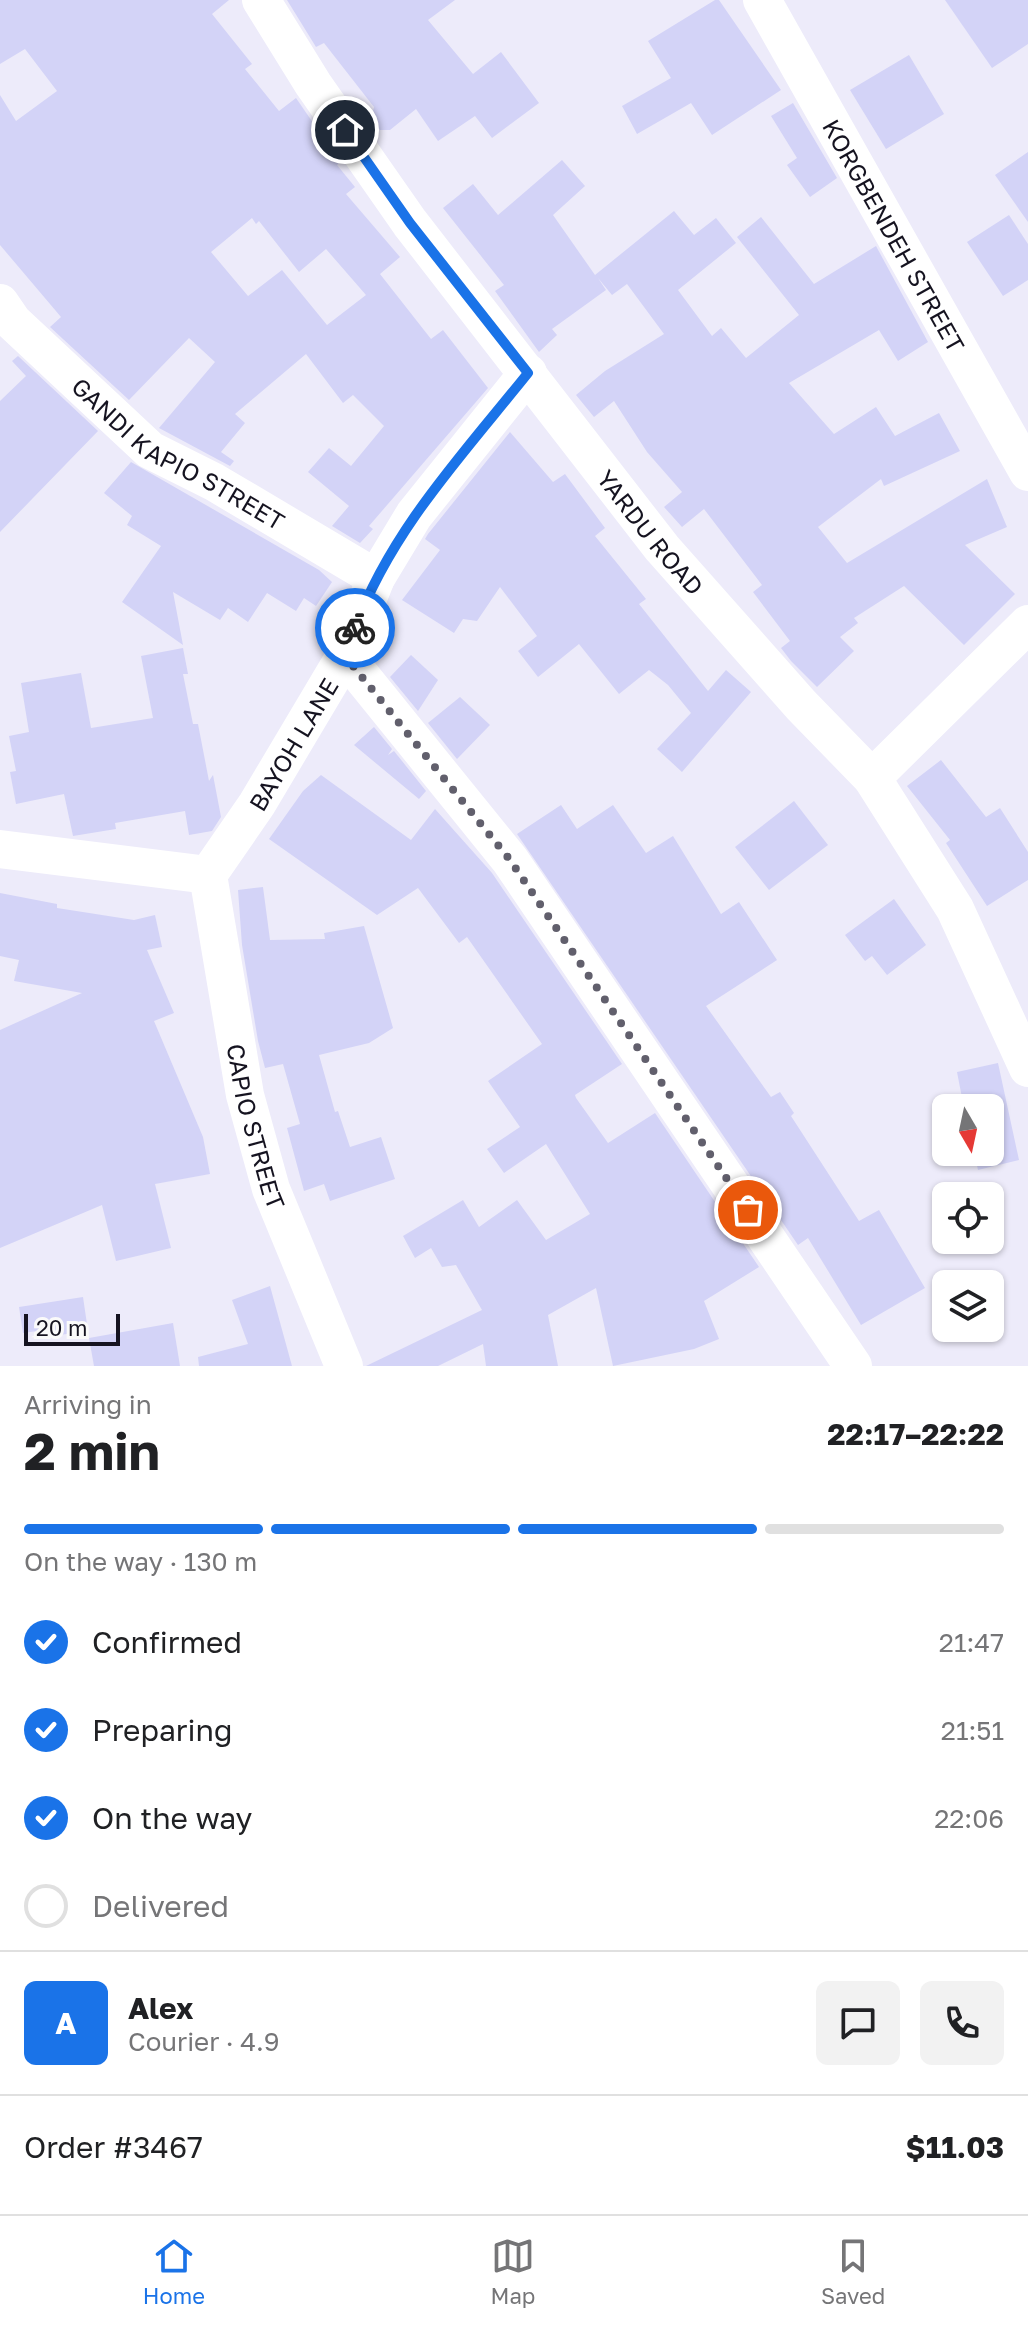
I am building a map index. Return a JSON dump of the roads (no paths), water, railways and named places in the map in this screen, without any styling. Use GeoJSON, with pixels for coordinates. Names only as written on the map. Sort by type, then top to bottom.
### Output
{"type":"FeatureCollection","features":[{"type":"Feature","properties":{"kind":"street","name":"YARDU ROAD"},"geometry":{"type":"LineString","coordinates":[[261,0],[313,84],[410,223],[662,548],[801,705],[872,778],[955,909],[1028,1068]]}},
{"type":"Feature","properties":{"kind":"street","name":"KORGBENDEH STREET"},"geometry":{"type":"LineString","coordinates":[[762,0],[1028,472]]}},
{"type":"Feature","properties":{"kind":"street","name":"GANDI KAPIO STREET"},"geometry":{"type":"LineString","coordinates":[[4,319],[150,450],[214,482],[376,578]]}},
{"type":"Feature","properties":{"kind":"street","name":"BAYOH LANE"},"geometry":{"type":"LineString","coordinates":[[208,875],[257,804],[345,656],[376,578],[414,515],[528,373]]}},
{"type":"Feature","properties":{"kind":"street"},"geometry":{"type":"LineString","coordinates":[[872,778],[1028,624]]}},
{"type":"Feature","properties":{"kind":"street"},"geometry":{"type":"LineString","coordinates":[[345,656],[510,860],[853,1366]]}},
{"type":"Feature","properties":{"kind":"street"},"geometry":{"type":"LineString","coordinates":[[0,849],[208,875]]}},
{"type":"Feature","properties":{"kind":"street","name":"CAPIO STREET"},"geometry":{"type":"LineString","coordinates":[[208,875],[245,1095],[271,1189],[344,1366]]}}]}
